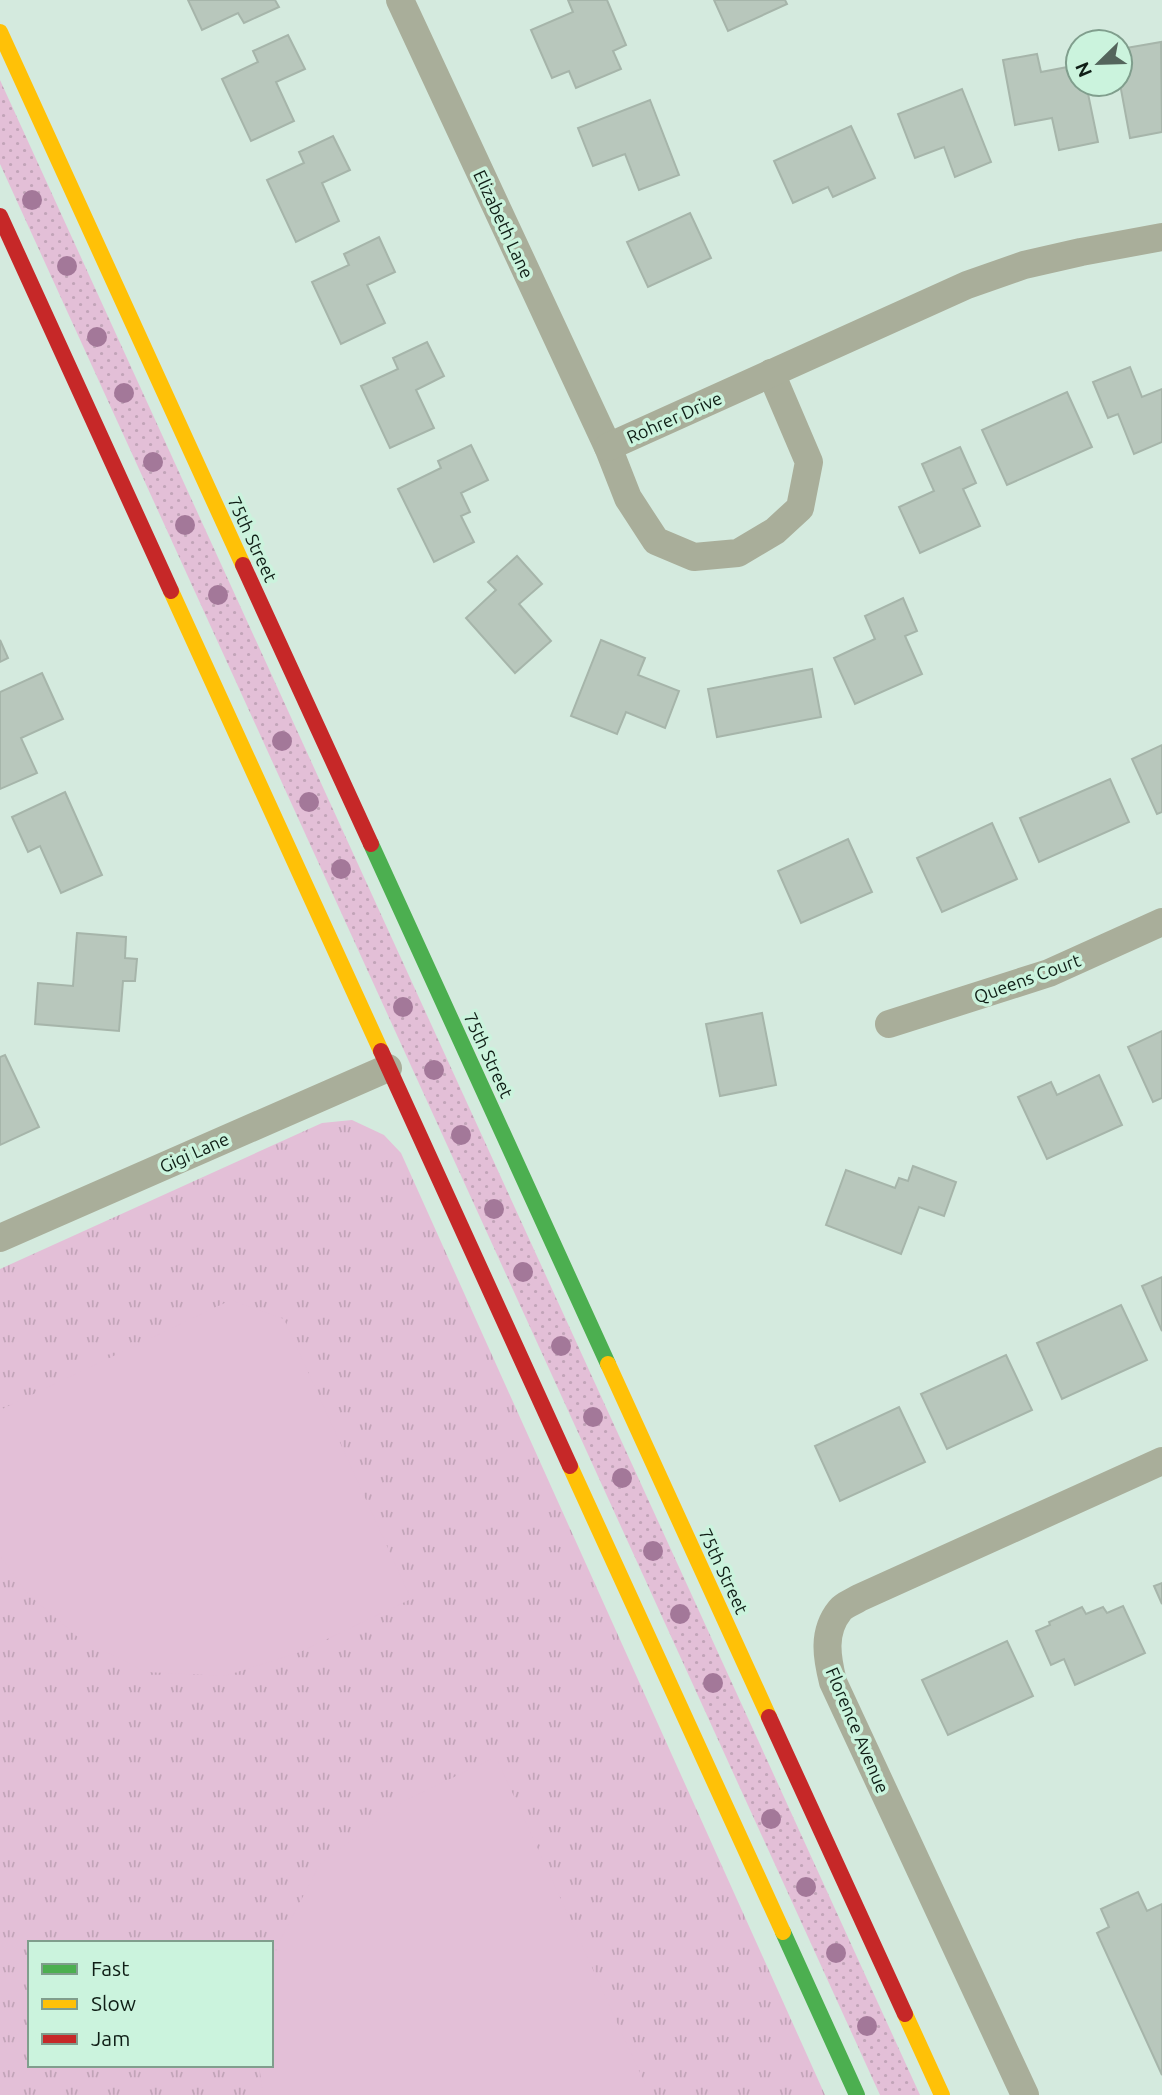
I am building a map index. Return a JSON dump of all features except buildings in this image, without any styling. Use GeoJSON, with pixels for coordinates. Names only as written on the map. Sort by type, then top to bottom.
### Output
{"type":"FeatureCollection","features":[{"type":"Feature","properties":{"kind":"main road","name":"75th Street"},"geometry":{"type":"LineString","coordinates":[[0,32],[942,2095]]}},
{"type":"Feature","properties":{"kind":"main road"},"geometry":{"type":"LineString","coordinates":[[0,216],[857,2095]]}},
{"type":"Feature","properties":{"kind":"street","name":"Elizabeth Lane"},"geometry":{"type":"LineString","coordinates":[[400,0],[608,447]]}},
{"type":"Feature","properties":{"kind":"street","name":"Rohrer Drive"},"geometry":{"type":"LineString","coordinates":[[771,373],[809,462],[800,508],[775,531],[738,554],[694,556],[656,541],[628,498],[608,447],[771,373],[967,285],[1024,265],[1162,237]]}},
{"type":"Feature","properties":{"kind":"street","name":"Queens Court"},"geometry":{"type":"LineString","coordinates":[[889,1024],[1049,973],[1162,922]]}},
{"type":"Feature","properties":{"kind":"street","name":"Gigi Lane"},"geometry":{"type":"LineString","coordinates":[[0,1238],[388,1068]]}},
{"type":"Feature","properties":{"kind":"street","name":"Florence Avenue"},"geometry":{"type":"LineString","coordinates":[[1025,2095],[833,1682],[827,1642],[831,1625],[841,1609],[859,1598],[1162,1461]]}},
{"type":"Feature","properties":{"kind":"green space"},"geometry":{"type":"Polygon","coordinates":[[[0,80],[920,2095],[880,2095],[0,164],[0,80]]]}},
{"type":"Feature","properties":{"kind":"green space"},"geometry":{"type":"Polygon","coordinates":[[[352,1120],[384,1135],[401,1153],[825,2095],[0,2095],[0,1269],[322,1123],[352,1120]]]}},
{"type":"Feature","properties":{"kind":"green space"},"geometry":{"type":"Polygon","coordinates":[[[231,1300],[284,1319],[411,1599],[300,1652],[225,1676],[146,1672],[79,1638],[29,1595],[0,1556],[0,1410],[231,1300]]]}},
{"type":"Feature","properties":{"kind":"green space"},"geometry":{"type":"Polygon","coordinates":[[[496,1757],[646,2086],[643,2095],[263,2095],[259,2067],[273,2067],[273,1966],[277,1946],[320,1864],[404,1801],[496,1757]]]}},
{"type":"Feature","properties":{"kind":"traffic: fast"},"geometry":{"type":"LineString","coordinates":[[371,844],[608,1364]]}},
{"type":"Feature","properties":{"kind":"traffic: fast"},"geometry":{"type":"LineString","coordinates":[[783,1932],[857,2095]]}},
{"type":"Feature","properties":{"kind":"traffic: slow"},"geometry":{"type":"LineString","coordinates":[[0,32],[243,565]]}},
{"type":"Feature","properties":{"kind":"traffic: slow"},"geometry":{"type":"LineString","coordinates":[[171,591],[381,1051]]}},
{"type":"Feature","properties":{"kind":"traffic: slow"},"geometry":{"type":"LineString","coordinates":[[608,1364],[769,1717]]}},
{"type":"Feature","properties":{"kind":"traffic: slow"},"geometry":{"type":"LineString","coordinates":[[570,1466],[783,1932]]}},
{"type":"Feature","properties":{"kind":"traffic: slow"},"geometry":{"type":"LineString","coordinates":[[905,2014],[942,2095]]}},
{"type":"Feature","properties":{"kind":"traffic: jam"},"geometry":{"type":"LineString","coordinates":[[0,216],[171,591]]}},
{"type":"Feature","properties":{"kind":"traffic: jam"},"geometry":{"type":"LineString","coordinates":[[243,565],[371,844]]}},
{"type":"Feature","properties":{"kind":"traffic: jam"},"geometry":{"type":"LineString","coordinates":[[381,1051],[570,1466]]}},
{"type":"Feature","properties":{"kind":"traffic: jam"},"geometry":{"type":"LineString","coordinates":[[769,1717],[905,2014]]}}]}
